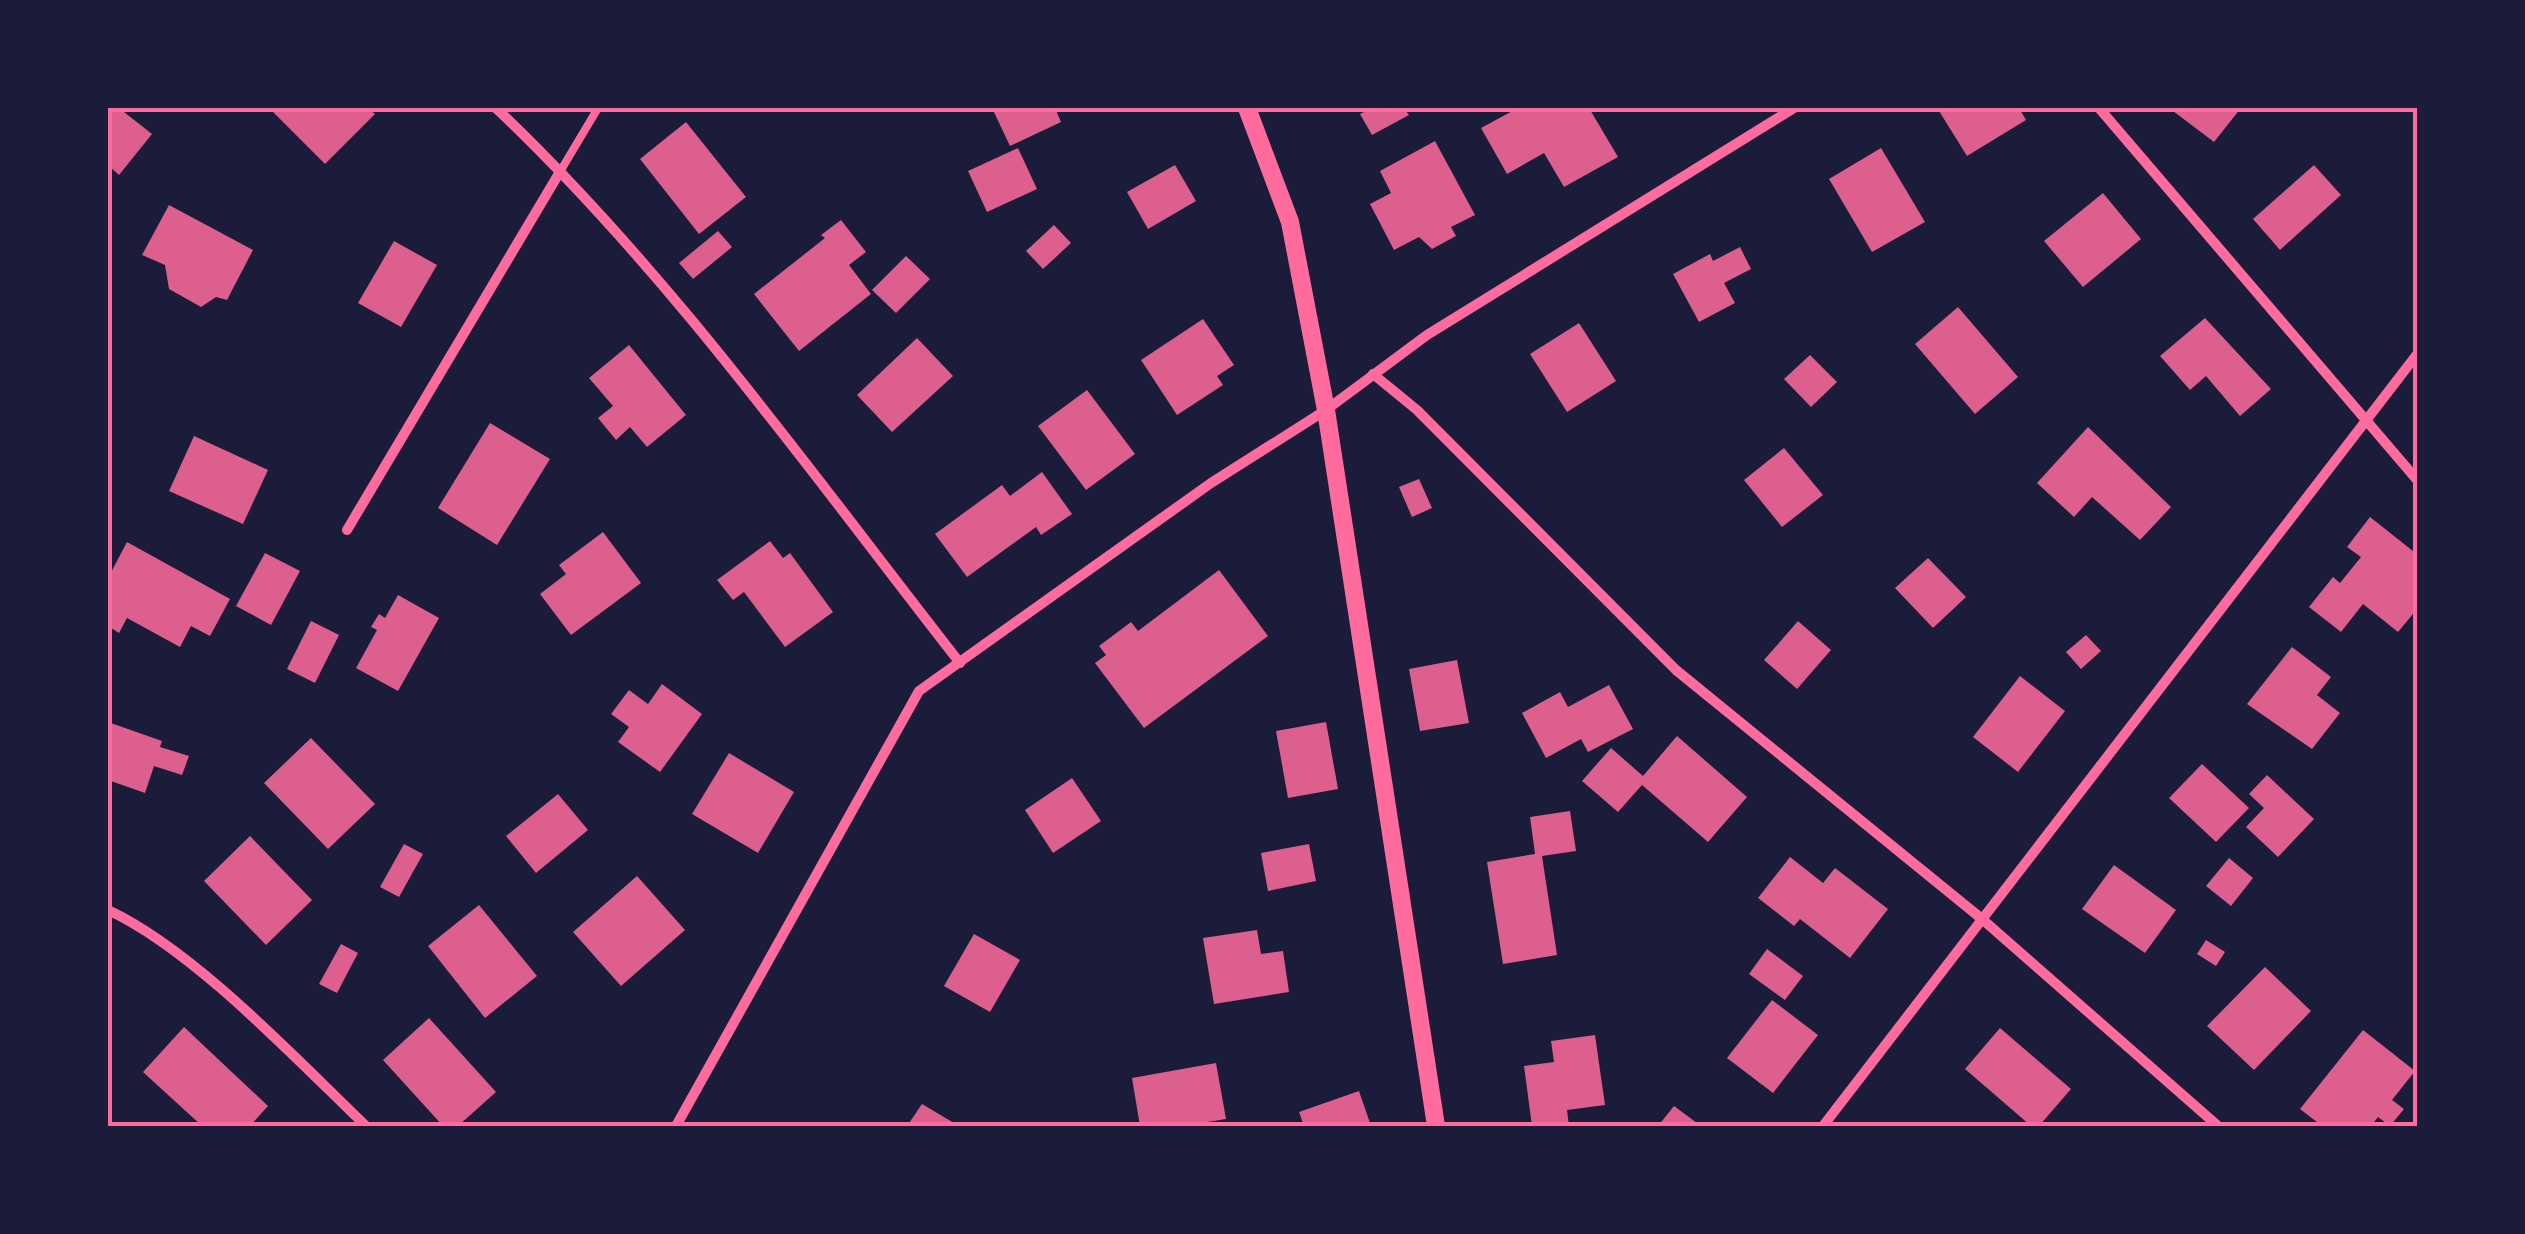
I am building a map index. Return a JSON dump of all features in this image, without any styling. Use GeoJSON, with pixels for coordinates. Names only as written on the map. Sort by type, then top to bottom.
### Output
{"type":"FeatureCollection","features":[{"type":"Feature","properties":{"kind":"street"},"geometry":{"type":"LineString","coordinates":[[496,108],[561,170],[735,375],[960,664]]}},
{"type":"Feature","properties":{"kind":"street"},"geometry":{"type":"LineString","coordinates":[[1247,108],[1290,222],[1326,410],[1436,1126]]}},
{"type":"Feature","properties":{"kind":"street"},"geometry":{"type":"LineString","coordinates":[[676,1126],[919,691],[1211,484],[1326,410],[1426,334],[1794,108]]}},
{"type":"Feature","properties":{"kind":"street"},"geometry":{"type":"LineString","coordinates":[[2100,108],[2418,481]]}},
{"type":"Feature","properties":{"kind":"street"},"geometry":{"type":"LineString","coordinates":[[347,530],[561,170]]}},
{"type":"Feature","properties":{"kind":"street"},"geometry":{"type":"LineString","coordinates":[[1823,1126],[2418,353]]}},
{"type":"Feature","properties":{"kind":"street"},"geometry":{"type":"LineString","coordinates":[[1372,374],[1417,410],[1676,670],[1982,919],[2218,1126]]}},
{"type":"Feature","properties":{"kind":"street"},"geometry":{"type":"LineString","coordinates":[[108,910],[138,924],[200,972],[366,1126]]}},
{"type":"Feature","properties":{"kind":"lane"},"geometry":{"type":"LineString","coordinates":[[561,170],[598,108]]}},
{"type":"Feature","properties":{"kind":"building"},"geometry":{"type":"Polygon","coordinates":[[[108,108],[119,108],[152,134],[119,175],[108,165],[108,108]]]}},
{"type":"Feature","properties":{"kind":"building"},"geometry":{"type":"Polygon","coordinates":[[[269,108],[368,108],[375,114],[325,164],[269,108]]]}},
{"type":"Feature","properties":{"kind":"building"},"geometry":{"type":"Polygon","coordinates":[[[992,108],[1055,108],[1061,122],[1010,146],[992,108]]]}},
{"type":"Feature","properties":{"kind":"building"},"geometry":{"type":"Polygon","coordinates":[[[1372,108],[1404,108],[1409,115],[1372,135],[1360,114],[1372,108]]]}},
{"type":"Feature","properties":{"kind":"building"},"geometry":{"type":"Polygon","coordinates":[[[1518,108],[1589,108],[1618,157],[1564,187],[1544,153],[1507,174],[1481,128],[1518,108]]]}},
{"type":"Feature","properties":{"kind":"building"},"geometry":{"type":"Polygon","coordinates":[[[2019,108],[2026,120],[1967,156],[1939,111],[2019,108]]]}},
{"type":"Feature","properties":{"kind":"building"},"geometry":{"type":"Polygon","coordinates":[[[2169,108],[2241,108],[2214,142],[2169,108]]]}},
{"type":"Feature","properties":{"kind":"building"},"geometry":{"type":"Polygon","coordinates":[[[686,122],[746,197],[699,234],[640,159],[686,122]]]}},
{"type":"Feature","properties":{"kind":"building"},"geometry":{"type":"Polygon","coordinates":[[[1435,141],[1475,215],[1451,227],[1456,236],[1432,249],[1419,237],[1394,250],[1370,204],[1391,193],[1380,171],[1435,141]]]}},
{"type":"Feature","properties":{"kind":"building"},"geometry":{"type":"Polygon","coordinates":[[[1018,148],[1037,189],[987,212],[968,171],[1018,148]]]}},
{"type":"Feature","properties":{"kind":"building"},"geometry":{"type":"Polygon","coordinates":[[[1881,148],[1925,222],[1872,252],[1829,179],[1881,148]]]}},
{"type":"Feature","properties":{"kind":"building"},"geometry":{"type":"Polygon","coordinates":[[[1175,165],[1196,201],[1148,229],[1127,192],[1175,165]]]}},
{"type":"Feature","properties":{"kind":"building"},"geometry":{"type":"Polygon","coordinates":[[[2314,165],[2341,195],[2280,250],[2253,219],[2314,165]]]}},
{"type":"Feature","properties":{"kind":"building"},"geometry":{"type":"Polygon","coordinates":[[[2103,193],[2141,239],[2083,287],[2044,241],[2103,193]]]}},
{"type":"Feature","properties":{"kind":"building"},"geometry":{"type":"Polygon","coordinates":[[[169,205],[253,250],[227,300],[216,297],[201,307],[169,289],[165,265],[142,255],[169,205]]]}},
{"type":"Feature","properties":{"kind":"building"},"geometry":{"type":"Polygon","coordinates":[[[841,220],[866,252],[849,265],[871,294],[799,351],[754,294],[825,238],[821,235],[841,220]]]}},
{"type":"Feature","properties":{"kind":"building"},"geometry":{"type":"Polygon","coordinates":[[[1054,225],[1071,243],[1043,269],[1026,251],[1054,225]]]}},
{"type":"Feature","properties":{"kind":"building"},"geometry":{"type":"Polygon","coordinates":[[[718,231],[732,247],[693,279],[679,263],[718,231]]]}},
{"type":"Feature","properties":{"kind":"building"},"geometry":{"type":"Polygon","coordinates":[[[394,241],[437,265],[401,327],[358,303],[394,241]]]}},
{"type":"Feature","properties":{"kind":"building"},"geometry":{"type":"Polygon","coordinates":[[[1740,247],[1751,269],[1724,283],[1735,303],[1699,322],[1673,274],[1710,254],[1713,261],[1740,247]]]}},
{"type":"Feature","properties":{"kind":"building"},"geometry":{"type":"Polygon","coordinates":[[[906,256],[930,279],[896,313],[872,290],[906,256]]]}},
{"type":"Feature","properties":{"kind":"building"},"geometry":{"type":"Polygon","coordinates":[[[1958,307],[2018,377],[1975,414],[1915,344],[1958,307]]]}},
{"type":"Feature","properties":{"kind":"building"},"geometry":{"type":"Polygon","coordinates":[[[2205,318],[2271,389],[2240,416],[2206,376],[2190,390],[2160,356],[2205,318]]]}},
{"type":"Feature","properties":{"kind":"building"},"geometry":{"type":"Polygon","coordinates":[[[1203,319],[1234,365],[1217,376],[1223,385],[1177,415],[1141,360],[1203,319]]]}},
{"type":"Feature","properties":{"kind":"building"},"geometry":{"type":"Polygon","coordinates":[[[1579,323],[1616,381],[1567,412],[1530,354],[1579,323]]]}},
{"type":"Feature","properties":{"kind":"building"},"geometry":{"type":"Polygon","coordinates":[[[917,338],[953,376],[892,432],[857,395],[917,338]]]}},
{"type":"Feature","properties":{"kind":"building"},"geometry":{"type":"Polygon","coordinates":[[[629,345],[686,415],[647,447],[630,427],[616,440],[598,418],[613,406],[589,378],[629,345]]]}},
{"type":"Feature","properties":{"kind":"building"},"geometry":{"type":"Polygon","coordinates":[[[1810,355],[1837,382],[1811,407],[1784,379],[1810,355]]]}},
{"type":"Feature","properties":{"kind":"building"},"geometry":{"type":"Polygon","coordinates":[[[1087,390],[1135,454],[1086,490],[1038,426],[1087,390]]]}},
{"type":"Feature","properties":{"kind":"building"},"geometry":{"type":"Polygon","coordinates":[[[490,423],[550,459],[497,545],[438,508],[490,423]]]}},
{"type":"Feature","properties":{"kind":"building"},"geometry":{"type":"Polygon","coordinates":[[[2088,427],[2171,507],[2140,540],[2092,497],[2074,517],[2037,483],[2088,427]]]}},
{"type":"Feature","properties":{"kind":"building"},"geometry":{"type":"Polygon","coordinates":[[[194,436],[268,470],[243,524],[169,491],[194,436]]]}},
{"type":"Feature","properties":{"kind":"building"},"geometry":{"type":"Polygon","coordinates":[[[1784,448],[1823,495],[1782,527],[1744,480],[1784,448]]]}},
{"type":"Feature","properties":{"kind":"building"},"geometry":{"type":"Polygon","coordinates":[[[1042,472],[1072,514],[1041,535],[1036,527],[967,577],[935,534],[1002,485],[1010,496],[1042,472]]]}},
{"type":"Feature","properties":{"kind":"building"},"geometry":{"type":"Polygon","coordinates":[[[1419,479],[1432,508],[1412,517],[1399,487],[1419,479]]]}},
{"type":"Feature","properties":{"kind":"building"},"geometry":{"type":"Polygon","coordinates":[[[2370,517],[2418,555],[2418,608],[2398,632],[2363,604],[2341,632],[2309,607],[2333,577],[2340,583],[2361,557],[2347,547],[2370,517]]]}},
{"type":"Feature","properties":{"kind":"building"},"geometry":{"type":"Polygon","coordinates":[[[603,532],[641,583],[571,635],[540,594],[566,574],[559,565],[603,532]]]}},
{"type":"Feature","properties":{"kind":"building"},"geometry":{"type":"Polygon","coordinates":[[[770,541],[783,558],[790,553],[833,612],[785,647],[744,592],[733,600],[717,580],[770,541]]]}},
{"type":"Feature","properties":{"kind":"building"},"geometry":{"type":"Polygon","coordinates":[[[127,542],[230,599],[210,636],[191,626],[180,647],[127,618],[119,633],[108,626],[108,578],[127,542]]]}},
{"type":"Feature","properties":{"kind":"building"},"geometry":{"type":"Polygon","coordinates":[[[265,553],[300,571],[271,625],[236,606],[265,553]]]}},
{"type":"Feature","properties":{"kind":"building"},"geometry":{"type":"Polygon","coordinates":[[[1928,558],[1966,597],[1933,628],[1895,588],[1928,558]]]}},
{"type":"Feature","properties":{"kind":"building"},"geometry":{"type":"Polygon","coordinates":[[[1219,570],[1268,636],[1144,728],[1095,663],[1106,655],[1099,646],[1131,622],[1138,631],[1219,570]]]}},
{"type":"Feature","properties":{"kind":"building"},"geometry":{"type":"Polygon","coordinates":[[[398,595],[439,618],[398,691],[356,668],[377,630],[371,627],[379,614],[385,618],[398,595]]]}},
{"type":"Feature","properties":{"kind":"building"},"geometry":{"type":"Polygon","coordinates":[[[311,621],[339,635],[315,683],[287,669],[311,621]]]}},
{"type":"Feature","properties":{"kind":"building"},"geometry":{"type":"Polygon","coordinates":[[[1798,621],[1831,650],[1797,689],[1764,660],[1798,621]]]}},
{"type":"Feature","properties":{"kind":"building"},"geometry":{"type":"Polygon","coordinates":[[[2086,635],[2101,651],[2081,669],[2066,652],[2086,635]]]}},
{"type":"Feature","properties":{"kind":"building"},"geometry":{"type":"Polygon","coordinates":[[[2292,647],[2331,677],[2317,695],[2340,713],[2312,749],[2247,704],[2292,647]]]}},
{"type":"Feature","properties":{"kind":"building"},"geometry":{"type":"Polygon","coordinates":[[[1457,660],[1469,723],[1420,731],[1409,669],[1457,660]]]}},
{"type":"Feature","properties":{"kind":"building"},"geometry":{"type":"Polygon","coordinates":[[[2020,676],[2065,711],[2018,772],[1973,737],[2020,676]]]}},
{"type":"Feature","properties":{"kind":"building"},"geometry":{"type":"Polygon","coordinates":[[[662,684],[702,714],[660,772],[618,742],[629,727],[611,714],[629,690],[648,704],[662,684]]]}},
{"type":"Feature","properties":{"kind":"building"},"geometry":{"type":"Polygon","coordinates":[[[1609,685],[1633,729],[1588,752],[1581,739],[1546,758],[1522,713],[1560,692],[1568,707],[1609,685]]]}},
{"type":"Feature","properties":{"kind":"building"},"geometry":{"type":"Polygon","coordinates":[[[108,722],[162,741],[160,747],[189,756],[182,775],[154,766],[145,793],[108,780],[108,722]]]}},
{"type":"Feature","properties":{"kind":"building"},"geometry":{"type":"Polygon","coordinates":[[[1326,722],[1338,789],[1288,798],[1276,731],[1326,722]]]}},
{"type":"Feature","properties":{"kind":"building"},"geometry":{"type":"Polygon","coordinates":[[[1677,736],[1747,797],[1708,842],[1642,785],[1618,812],[1582,781],[1611,748],[1643,776],[1677,736]]]}},
{"type":"Feature","properties":{"kind":"building"},"geometry":{"type":"Polygon","coordinates":[[[311,738],[375,804],[328,849],[264,783],[311,738]]]}},
{"type":"Feature","properties":{"kind":"building"},"geometry":{"type":"Polygon","coordinates":[[[729,753],[794,792],[758,853],[692,814],[729,753]]]}},
{"type":"Feature","properties":{"kind":"building"},"geometry":{"type":"Polygon","coordinates":[[[2202,764],[2249,808],[2216,842],[2169,798],[2202,764]]]}},
{"type":"Feature","properties":{"kind":"building"},"geometry":{"type":"Polygon","coordinates":[[[2267,775],[2314,819],[2278,857],[2246,827],[2264,808],[2249,794],[2267,775]]]}},
{"type":"Feature","properties":{"kind":"building"},"geometry":{"type":"Polygon","coordinates":[[[1072,778],[1101,821],[1053,853],[1025,810],[1072,778]]]}},
{"type":"Feature","properties":{"kind":"building"},"geometry":{"type":"Polygon","coordinates":[[[558,794],[588,830],[536,873],[506,836],[558,794]]]}},
{"type":"Feature","properties":{"kind":"building"},"geometry":{"type":"Polygon","coordinates":[[[1570,811],[1576,851],[1542,856],[1557,955],[1503,964],[1487,862],[1535,854],[1530,817],[1570,811]]]}},
{"type":"Feature","properties":{"kind":"building"},"geometry":{"type":"Polygon","coordinates":[[[250,836],[312,900],[266,945],[204,881],[250,836]]]}},
{"type":"Feature","properties":{"kind":"building"},"geometry":{"type":"Polygon","coordinates":[[[404,844],[423,854],[399,897],[380,887],[404,844]]]}},
{"type":"Feature","properties":{"kind":"building"},"geometry":{"type":"Polygon","coordinates":[[[1309,844],[1316,881],[1268,891],[1261,853],[1309,844]]]}},
{"type":"Feature","properties":{"kind":"building"},"geometry":{"type":"Polygon","coordinates":[[[1790,857],[1823,883],[1835,868],[1888,909],[1850,958],[1800,919],[1794,926],[1758,898],[1790,857]]]}},
{"type":"Feature","properties":{"kind":"building"},"geometry":{"type":"Polygon","coordinates":[[[2229,858],[2253,878],[2231,906],[2206,886],[2229,858]]]}},
{"type":"Feature","properties":{"kind":"building"},"geometry":{"type":"Polygon","coordinates":[[[2114,865],[2176,910],[2145,953],[2082,909],[2114,865]]]}},
{"type":"Feature","properties":{"kind":"building"},"geometry":{"type":"Polygon","coordinates":[[[637,876],[685,930],[621,986],[573,932],[637,876]]]}},
{"type":"Feature","properties":{"kind":"building"},"geometry":{"type":"Polygon","coordinates":[[[479,905],[537,976],[485,1018],[428,946],[479,905]]]}},
{"type":"Feature","properties":{"kind":"building"},"geometry":{"type":"Polygon","coordinates":[[[1257,930],[1261,954],[1283,951],[1289,992],[1214,1004],[1203,938],[1257,930]]]}},
{"type":"Feature","properties":{"kind":"building"},"geometry":{"type":"Polygon","coordinates":[[[974,934],[1020,960],[990,1012],[944,986],[974,934]]]}},
{"type":"Feature","properties":{"kind":"building"},"geometry":{"type":"Polygon","coordinates":[[[2206,940],[2225,952],[2216,966],[2197,954],[2206,940]]]}},
{"type":"Feature","properties":{"kind":"building"},"geometry":{"type":"Polygon","coordinates":[[[341,944],[358,953],[337,993],[319,984],[341,944]]]}},
{"type":"Feature","properties":{"kind":"building"},"geometry":{"type":"Polygon","coordinates":[[[1767,949],[1803,976],[1785,1000],[1749,974],[1767,949]]]}},
{"type":"Feature","properties":{"kind":"building"},"geometry":{"type":"Polygon","coordinates":[[[2265,967],[2311,1011],[2254,1070],[2207,1026],[2265,967]]]}},
{"type":"Feature","properties":{"kind":"building"},"geometry":{"type":"Polygon","coordinates":[[[1772,1000],[1818,1035],[1773,1093],[1727,1058],[1772,1000]]]}},
{"type":"Feature","properties":{"kind":"building"},"geometry":{"type":"Polygon","coordinates":[[[429,1018],[496,1092],[458,1126],[443,1126],[383,1060],[429,1018]]]}},
{"type":"Feature","properties":{"kind":"building"},"geometry":{"type":"Polygon","coordinates":[[[184,1027],[268,1106],[250,1126],[202,1126],[143,1072],[184,1027]]]}},
{"type":"Feature","properties":{"kind":"building"},"geometry":{"type":"Polygon","coordinates":[[[2000,1028],[2071,1089],[2039,1126],[2031,1126],[1965,1069],[2000,1028]]]}},
{"type":"Feature","properties":{"kind":"building"},"geometry":{"type":"Polygon","coordinates":[[[2363,1030],[2415,1071],[2392,1100],[2404,1109],[2390,1126],[2378,1117],[2371,1126],[2322,1126],[2300,1109],[2363,1030]]]}},
{"type":"Feature","properties":{"kind":"building"},"geometry":{"type":"Polygon","coordinates":[[[1595,1035],[1605,1105],[1567,1110],[1569,1126],[1532,1126],[1524,1066],[1554,1062],[1551,1041],[1595,1035]]]}},
{"type":"Feature","properties":{"kind":"building"},"geometry":{"type":"Polygon","coordinates":[[[1216,1063],[1226,1119],[1182,1126],[1140,1126],[1132,1078],[1216,1063]]]}},
{"type":"Feature","properties":{"kind":"building"},"geometry":{"type":"Polygon","coordinates":[[[1359,1091],[1371,1126],[1304,1126],[1299,1112],[1359,1091]]]}},
{"type":"Feature","properties":{"kind":"building"},"geometry":{"type":"Polygon","coordinates":[[[922,1104],[959,1126],[907,1126],[922,1104]]]}},
{"type":"Feature","properties":{"kind":"building"},"geometry":{"type":"Polygon","coordinates":[[[1674,1106],[1701,1126],[1658,1126],[1674,1106]]]}}]}
